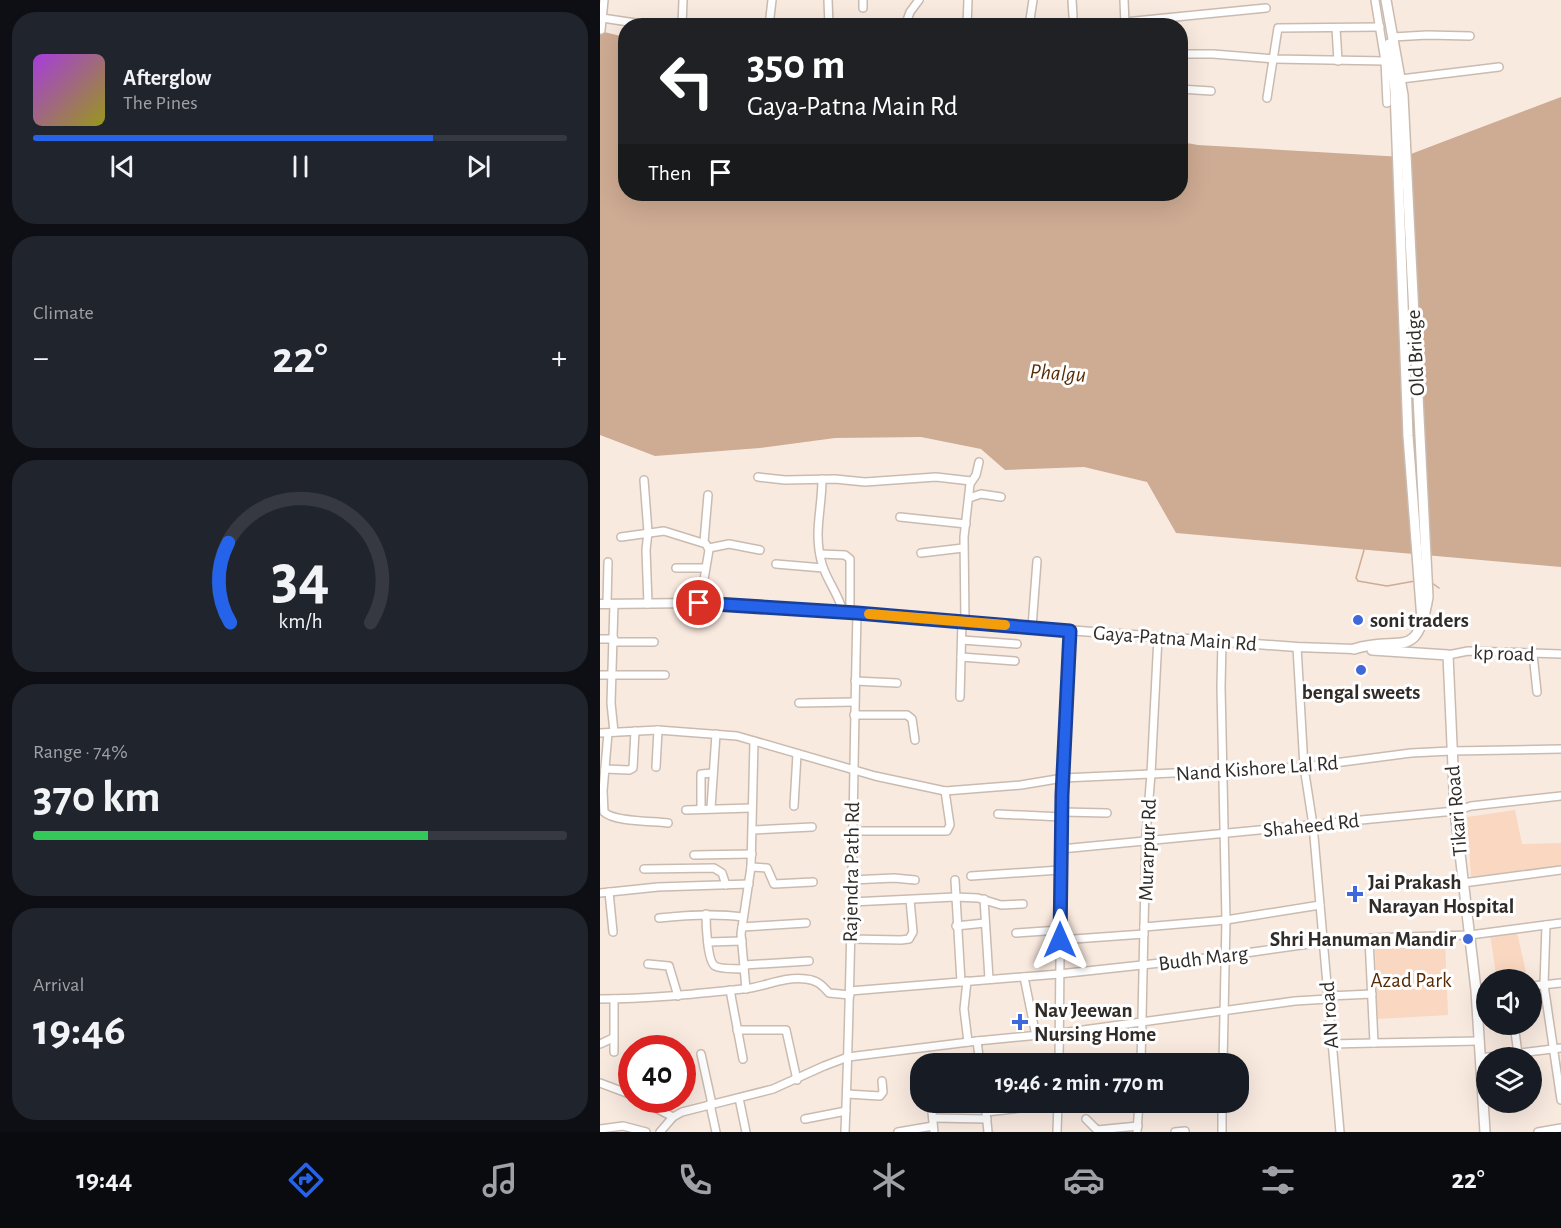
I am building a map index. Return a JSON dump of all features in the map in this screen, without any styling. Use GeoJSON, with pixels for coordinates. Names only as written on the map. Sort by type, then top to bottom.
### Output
{"type":"FeatureCollection","features":[{"type":"Feature","properties":{"kind":"highway"},"geometry":{"type":"LineString","coordinates":[[1381,0],[1400,111]]}},
{"type":"Feature","properties":{"kind":"highway"},"geometry":{"type":"LineString","coordinates":[[1386,0],[1401,78],[1400,111]]}},
{"type":"Feature","properties":{"kind":"highway","name":"Old Bridge"},"geometry":{"type":"LineString","coordinates":[[1354,649],[1366,645],[1407,643],[1416,636],[1422,622],[1424,598],[1408,231],[1400,111]]}},
{"type":"Feature","properties":{"kind":"highway"},"geometry":{"type":"LineString","coordinates":[[1354,649],[1448,655]]}},
{"type":"Feature","properties":{"kind":"highway","name":"Tikari Road"},"geometry":{"type":"LineString","coordinates":[[1448,655],[1455,811],[1470,934],[1477,969]]}},
{"type":"Feature","properties":{"kind":"highway","name":"Tikari Road"},"geometry":{"type":"LineString","coordinates":[[1479,1035],[1479,1047]]}},
{"type":"Feature","properties":{"kind":"highway","name":"Tikari Road"},"geometry":{"type":"LineString","coordinates":[[1484,1113],[1485,1132]]}},
{"type":"Feature","properties":{"kind":"main road","name":"Gaya-Patna Main Rd"},"geometry":{"type":"LineString","coordinates":[[607,604],[699,603],[850,612],[1070,631],[1354,649]]}},
{"type":"Feature","properties":{"kind":"street"},"geometry":{"type":"LineString","coordinates":[[601,30],[604,0]]}},
{"type":"Feature","properties":{"kind":"street"},"geometry":{"type":"LineString","coordinates":[[683,18],[684,0]]}},
{"type":"Feature","properties":{"kind":"street"},"geometry":{"type":"LineString","coordinates":[[771,18],[772,0]]}},
{"type":"Feature","properties":{"kind":"street"},"geometry":{"type":"LineString","coordinates":[[828,0],[829,18]]}},
{"type":"Feature","properties":{"kind":"street"},"geometry":{"type":"LineString","coordinates":[[908,18],[919,0]]}},
{"type":"Feature","properties":{"kind":"street"},"geometry":{"type":"LineString","coordinates":[[967,18],[968,0]]}},
{"type":"Feature","properties":{"kind":"street"},"geometry":{"type":"LineString","coordinates":[[1030,18],[1033,0]]}},
{"type":"Feature","properties":{"kind":"street"},"geometry":{"type":"LineString","coordinates":[[1072,0],[1073,16]]}},
{"type":"Feature","properties":{"kind":"street"},"geometry":{"type":"LineString","coordinates":[[1124,0],[1125,18]]}},
{"type":"Feature","properties":{"kind":"street"},"geometry":{"type":"LineString","coordinates":[[1375,0],[1384,61],[1387,103]]}},
{"type":"Feature","properties":{"kind":"street"},"geometry":{"type":"LineString","coordinates":[[1178,18],[1266,8]]}},
{"type":"Feature","properties":{"kind":"street"},"geometry":{"type":"LineString","coordinates":[[602,18],[618,20]]}},
{"type":"Feature","properties":{"kind":"street"},"geometry":{"type":"LineString","coordinates":[[1267,98],[1278,28],[1380,27]]}},
{"type":"Feature","properties":{"kind":"street"},"geometry":{"type":"LineString","coordinates":[[1336,28],[1338,61]]}},
{"type":"Feature","properties":{"kind":"street"},"geometry":{"type":"LineString","coordinates":[[1394,37],[1470,36]]}},
{"type":"Feature","properties":{"kind":"street"},"geometry":{"type":"LineString","coordinates":[[1188,54],[1274,59],[1384,61]]}},
{"type":"Feature","properties":{"kind":"street"},"geometry":{"type":"LineString","coordinates":[[1401,78],[1499,67]]}},
{"type":"Feature","properties":{"kind":"street"},"geometry":{"type":"LineString","coordinates":[[1188,90],[1211,91]]}},
{"type":"Feature","properties":{"kind":"street"},"geometry":{"type":"LineString","coordinates":[[960,697],[963,548],[971,481],[976,475],[979,462]]}},
{"type":"Feature","properties":{"kind":"street"},"geometry":{"type":"LineString","coordinates":[[758,477],[785,480],[822,479],[875,482],[936,477],[971,481]]}},
{"type":"Feature","properties":{"kind":"street"},"geometry":{"type":"LineString","coordinates":[[822,479],[817,530],[820,554],[824,568],[840,599],[850,612]]}},
{"type":"Feature","properties":{"kind":"street"},"geometry":{"type":"LineString","coordinates":[[644,480],[648,532],[646,549],[648,604]]}},
{"type":"Feature","properties":{"kind":"street"},"geometry":{"type":"LineString","coordinates":[[969,498],[981,494],[1001,497]]}},
{"type":"Feature","properties":{"kind":"street"},"geometry":{"type":"LineString","coordinates":[[699,603],[705,568],[708,495]]}},
{"type":"Feature","properties":{"kind":"street"},"geometry":{"type":"LineString","coordinates":[[900,517],[966,524]]}},
{"type":"Feature","properties":{"kind":"street"},"geometry":{"type":"LineString","coordinates":[[621,537],[669,531],[706,545],[726,544],[760,550]]}},
{"type":"Feature","properties":{"kind":"street"},"geometry":{"type":"LineString","coordinates":[[921,553],[963,548]]}},
{"type":"Feature","properties":{"kind":"street","name":"Rajendra Path Rd"},"geometry":{"type":"LineString","coordinates":[[820,554],[845,555],[850,559],[850,612],[855,681],[850,993],[845,1132]]}},
{"type":"Feature","properties":{"kind":"street"},"geometry":{"type":"LineString","coordinates":[[1032,627],[1037,561]]}},
{"type":"Feature","properties":{"kind":"street"},"geometry":{"type":"LineString","coordinates":[[608,562],[607,604],[614,641],[603,818],[668,823]]}},
{"type":"Feature","properties":{"kind":"street"},"geometry":{"type":"LineString","coordinates":[[776,564],[824,568]]}},
{"type":"Feature","properties":{"kind":"street"},"geometry":{"type":"LineString","coordinates":[[676,568],[705,568]]}},
{"type":"Feature","properties":{"kind":"street"},"geometry":{"type":"LineString","coordinates":[[1060,1053],[1060,849],[1070,631]]}},
{"type":"Feature","properties":{"kind":"street","name":"Murarpur Rd"},"geometry":{"type":"LineString","coordinates":[[1142,1053],[1146,842],[1158,637]]}},
{"type":"Feature","properties":{"kind":"street"},"geometry":{"type":"LineString","coordinates":[[600,639],[654,642]]}},
{"type":"Feature","properties":{"kind":"street"},"geometry":{"type":"LineString","coordinates":[[962,640],[1017,644]]}},
{"type":"Feature","properties":{"kind":"street"},"geometry":{"type":"LineString","coordinates":[[1222,641],[1226,920],[1223,1053]]}},
{"type":"Feature","properties":{"kind":"street","name":"AN road"},"geometry":{"type":"LineString","coordinates":[[1297,647],[1304,767],[1313,825],[1340,1132]]}},
{"type":"Feature","properties":{"kind":"street","name":"kp road"},"geometry":{"type":"LineString","coordinates":[[1448,655],[1468,651],[1561,654]]}},
{"type":"Feature","properties":{"kind":"street"},"geometry":{"type":"LineString","coordinates":[[1533,654],[1537,692]]}},
{"type":"Feature","properties":{"kind":"street"},"geometry":{"type":"LineString","coordinates":[[962,657],[1015,662]]}},
{"type":"Feature","properties":{"kind":"street"},"geometry":{"type":"LineString","coordinates":[[600,675],[665,675]]}},
{"type":"Feature","properties":{"kind":"street"},"geometry":{"type":"LineString","coordinates":[[855,681],[897,682]]}},
{"type":"Feature","properties":{"kind":"street"},"geometry":{"type":"LineString","coordinates":[[800,703],[854,702]]}},
{"type":"Feature","properties":{"kind":"street"},"geometry":{"type":"LineString","coordinates":[[854,715],[908,715],[912,719],[915,740]]}},
{"type":"Feature","properties":{"kind":"street"},"geometry":{"type":"LineString","coordinates":[[656,767],[658,730]]}},
{"type":"Feature","properties":{"kind":"street","name":"Nand Kishore Lal Rd"},"geometry":{"type":"LineString","coordinates":[[607,733],[658,730],[716,734],[754,741],[852,770],[945,791],[1011,786],[1063,778],[1304,767],[1411,753],[1561,749]]}},
{"type":"Feature","properties":{"kind":"street"},"geometry":{"type":"LineString","coordinates":[[605,769],[629,770],[633,768],[635,731]]}},
{"type":"Feature","properties":{"kind":"street"},"geometry":{"type":"LineString","coordinates":[[711,808],[716,734]]}},
{"type":"Feature","properties":{"kind":"street"},"geometry":{"type":"LineString","coordinates":[[746,989],[742,927],[752,854],[754,741]]}},
{"type":"Feature","properties":{"kind":"street"},"geometry":{"type":"LineString","coordinates":[[794,807],[797,753]]}},
{"type":"Feature","properties":{"kind":"street"},"geometry":{"type":"LineString","coordinates":[[701,809],[701,774],[713,773]]}},
{"type":"Feature","properties":{"kind":"street"},"geometry":{"type":"LineString","coordinates":[[852,831],[946,831],[950,825],[945,791]]}},
{"type":"Feature","properties":{"kind":"street","name":"Shaheed Rd"},"geometry":{"type":"LineString","coordinates":[[1060,849],[1455,811],[1471,806],[1561,796]]}},
{"type":"Feature","properties":{"kind":"street"},"geometry":{"type":"LineString","coordinates":[[686,810],[752,808]]}},
{"type":"Feature","properties":{"kind":"street"},"geometry":{"type":"LineString","coordinates":[[998,814],[1107,813]]}},
{"type":"Feature","properties":{"kind":"street"},"geometry":{"type":"LineString","coordinates":[[753,830],[812,827]]}},
{"type":"Feature","properties":{"kind":"street"},"geometry":{"type":"LineString","coordinates":[[694,855],[752,854]]}},
{"type":"Feature","properties":{"kind":"street"},"geometry":{"type":"LineString","coordinates":[[751,867],[767,868],[774,884],[813,882]]}},
{"type":"Feature","properties":{"kind":"street"},"geometry":{"type":"LineString","coordinates":[[644,869],[714,868],[722,873],[726,885]]}},
{"type":"Feature","properties":{"kind":"street"},"geometry":{"type":"LineString","coordinates":[[971,876],[1060,870]]}},
{"type":"Feature","properties":{"kind":"street"},"geometry":{"type":"LineString","coordinates":[[1463,883],[1561,870]]}},
{"type":"Feature","properties":{"kind":"street"},"geometry":{"type":"LineString","coordinates":[[851,880],[894,878],[915,880]]}},
{"type":"Feature","properties":{"kind":"street"},"geometry":{"type":"LineString","coordinates":[[955,880],[956,926],[964,981],[964,1014],[968,1042]]}},
{"type":"Feature","properties":{"kind":"street"},"geometry":{"type":"LineString","coordinates":[[600,893],[658,887],[748,884]]}},
{"type":"Feature","properties":{"kind":"street"},"geometry":{"type":"LineString","coordinates":[[609,892],[613,932]]}},
{"type":"Feature","properties":{"kind":"street"},"geometry":{"type":"LineString","coordinates":[[851,902],[956,897],[984,899],[1000,905],[1023,904]]}},
{"type":"Feature","properties":{"kind":"street"},"geometry":{"type":"LineString","coordinates":[[984,899],[989,979]]}},
{"type":"Feature","properties":{"kind":"street"},"geometry":{"type":"LineString","coordinates":[[851,939],[909,939],[913,932],[910,900]]}},
{"type":"Feature","properties":{"kind":"street"},"geometry":{"type":"LineString","coordinates":[[1060,940],[1226,920],[1320,905]]}},
{"type":"Feature","properties":{"kind":"street"},"geometry":{"type":"LineString","coordinates":[[658,918],[706,914],[743,916]]}},
{"type":"Feature","properties":{"kind":"street"},"geometry":{"type":"LineString","coordinates":[[706,914],[708,942],[714,966],[744,967],[809,961]]}},
{"type":"Feature","properties":{"kind":"street"},"geometry":{"type":"LineString","coordinates":[[742,927],[806,923]]}},
{"type":"Feature","properties":{"kind":"street","name":"Budh Marg"},"geometry":{"type":"LineString","coordinates":[[850,993],[964,981],[1059,975],[1323,942],[1470,934],[1561,923]]}},
{"type":"Feature","properties":{"kind":"street"},"geometry":{"type":"LineString","coordinates":[[956,926],[985,924]]}},
{"type":"Feature","properties":{"kind":"street"},"geometry":{"type":"LineString","coordinates":[[1546,925],[1544,985],[1557,1049],[1561,1100]]}},
{"type":"Feature","properties":{"kind":"street"},"geometry":{"type":"LineString","coordinates":[[1016,933],[1060,930]]}},
{"type":"Feature","properties":{"kind":"street"},"geometry":{"type":"LineString","coordinates":[[1369,938],[1374,1043]]}},
{"type":"Feature","properties":{"kind":"street"},"geometry":{"type":"LineString","coordinates":[[708,942],[742,941]]}},
{"type":"Feature","properties":{"kind":"street"},"geometry":{"type":"LineString","coordinates":[[648,964],[669,966],[678,996]]}},
{"type":"Feature","properties":{"kind":"street"},"geometry":{"type":"LineString","coordinates":[[1024,977],[1036,1036]]}},
{"type":"Feature","properties":{"kind":"street"},"geometry":{"type":"LineString","coordinates":[[600,999],[678,996],[746,989],[784,978],[818,982],[829,993],[850,993]]}},
{"type":"Feature","properties":{"kind":"street"},"geometry":{"type":"LineString","coordinates":[[1544,985],[1561,983]]}},
{"type":"Feature","properties":{"kind":"street"},"geometry":{"type":"LineString","coordinates":[[730,990],[743,1059]]}},
{"type":"Feature","properties":{"kind":"street"},"geometry":{"type":"LineString","coordinates":[[660,1132],[673,1117],[682,1112],[773,1089],[848,1057],[977,1041],[1061,1034],[1295,1001],[1372,994]]}},
{"type":"Feature","properties":{"kind":"street"},"geometry":{"type":"LineString","coordinates":[[614,999],[614,1052]]}},
{"type":"Feature","properties":{"kind":"street"},"geometry":{"type":"LineString","coordinates":[[737,1030],[786,1030],[797,1080]]}},
{"type":"Feature","properties":{"kind":"street"},"geometry":{"type":"LineString","coordinates":[[600,1044],[613,1038]]}},
{"type":"Feature","properties":{"kind":"street"},"geometry":{"type":"LineString","coordinates":[[977,1041],[979,1053]]}},
{"type":"Feature","properties":{"kind":"street"},"geometry":{"type":"LineString","coordinates":[[1331,1044],[1479,1041]]}},
{"type":"Feature","properties":{"kind":"street"},"geometry":{"type":"LineString","coordinates":[[1542,1051],[1557,1049]]}},
{"type":"Feature","properties":{"kind":"street"},"geometry":{"type":"LineString","coordinates":[[700,1054],[716,1132]]}},
{"type":"Feature","properties":{"kind":"street"},"geometry":{"type":"LineString","coordinates":[[847,1094],[880,1096],[883,1092],[882,1081]]}},
{"type":"Feature","properties":{"kind":"street"},"geometry":{"type":"LineString","coordinates":[[600,1083],[618,1090]]}},
{"type":"Feature","properties":{"kind":"street"},"geometry":{"type":"LineString","coordinates":[[739,1098],[746,1132]]}},
{"type":"Feature","properties":{"kind":"street"},"geometry":{"type":"LineString","coordinates":[[805,1119],[846,1112]]}},
{"type":"Feature","properties":{"kind":"street"},"geometry":{"type":"LineString","coordinates":[[666,1113],[673,1117]]}},
{"type":"Feature","properties":{"kind":"street"},"geometry":{"type":"LineString","coordinates":[[987,1113],[988,1132]]}},
{"type":"Feature","properties":{"kind":"street"},"geometry":{"type":"LineString","coordinates":[[898,1132],[1001,1113]]}},
{"type":"Feature","properties":{"kind":"street"},"geometry":{"type":"LineString","coordinates":[[1057,1132],[1058,1113]]}},
{"type":"Feature","properties":{"kind":"street"},"geometry":{"type":"LineString","coordinates":[[1086,1119],[1097,1130],[1138,1129],[1139,1113]]}},
{"type":"Feature","properties":{"kind":"street"},"geometry":{"type":"LineString","coordinates":[[1222,1113],[1222,1132]]}},
{"type":"Feature","properties":{"kind":"street"},"geometry":{"type":"LineString","coordinates":[[600,1129],[623,1126],[646,1132]]}},
{"type":"Feature","properties":{"kind":"street"},"geometry":{"type":"LineString","coordinates":[[1538,1132],[1561,1128]]}},
{"type":"Feature","properties":{"kind":"street"},"geometry":{"type":"LineString","coordinates":[[1174,1132],[1185,1131]]}},
{"type":"Feature","properties":{"kind":"green space"},"geometry":{"type":"Polygon","coordinates":[[[1515,810],[1522,844],[1561,843],[1561,867],[1471,877],[1467,817],[1515,810]]]}},
{"type":"Feature","properties":{"kind":"green space"},"geometry":{"type":"Polygon","coordinates":[[[1517,932],[1525,969],[1495,969],[1490,934],[1517,932]]]}},
{"type":"Feature","properties":{"kind":"green space","name":"Azad Park"},"geometry":{"type":"Polygon","coordinates":[[[1445,942],[1448,1015],[1377,1019],[1375,944],[1445,942]]]}},
{"type":"Feature","properties":{"kind":"water","name":"Phalgu"},"geometry":{"type":"Polygon","coordinates":[[[600,31],[618,35],[618,201],[1188,201],[1188,143],[1403,157],[1561,97],[1561,567],[1176,533],[1147,482],[1084,467],[1005,470],[981,449],[921,437],[835,438],[760,448],[655,456],[600,435],[600,31]]]}},
{"type":"Feature","properties":{"kind":"waterway"},"geometry":{"type":"LineString","coordinates":[[1364,550],[1356,578],[1358,581],[1387,586],[1415,581]]}},
{"type":"Feature","properties":{"kind":"waterway"},"geometry":{"type":"LineString","coordinates":[[1432,583],[1439,588]]}},
{"type":"Feature","properties":{"kind":"slow traffic"},"geometry":{"type":"LineString","coordinates":[[869,614],[1005,625]]}},
{"type":"Feature","properties":{"kind":"place","name":"soni traders"},"geometry":{"type":"Point","coordinates":[1358,620]}},
{"type":"Feature","properties":{"kind":"place","name":"bengal sweets"},"geometry":{"type":"Point","coordinates":[1361,670]}},
{"type":"Feature","properties":{"kind":"place","name":"Jai Prakash Narayan Hospital"},"geometry":{"type":"Point","coordinates":[1355,894]}},
{"type":"Feature","properties":{"kind":"place","name":"Shri Hanuman Mandir"},"geometry":{"type":"Point","coordinates":[1468,939]}},
{"type":"Feature","properties":{"kind":"place","name":"Nav Jeewan Nursing Home"},"geometry":{"type":"Point","coordinates":[1020,1022]}},
{"type":"Feature","properties":{"kind":"route"},"geometry":{"type":"LineString","coordinates":[[699,603],[857,613],[1070,631],[1060,849],[1060,940]]}}]}
